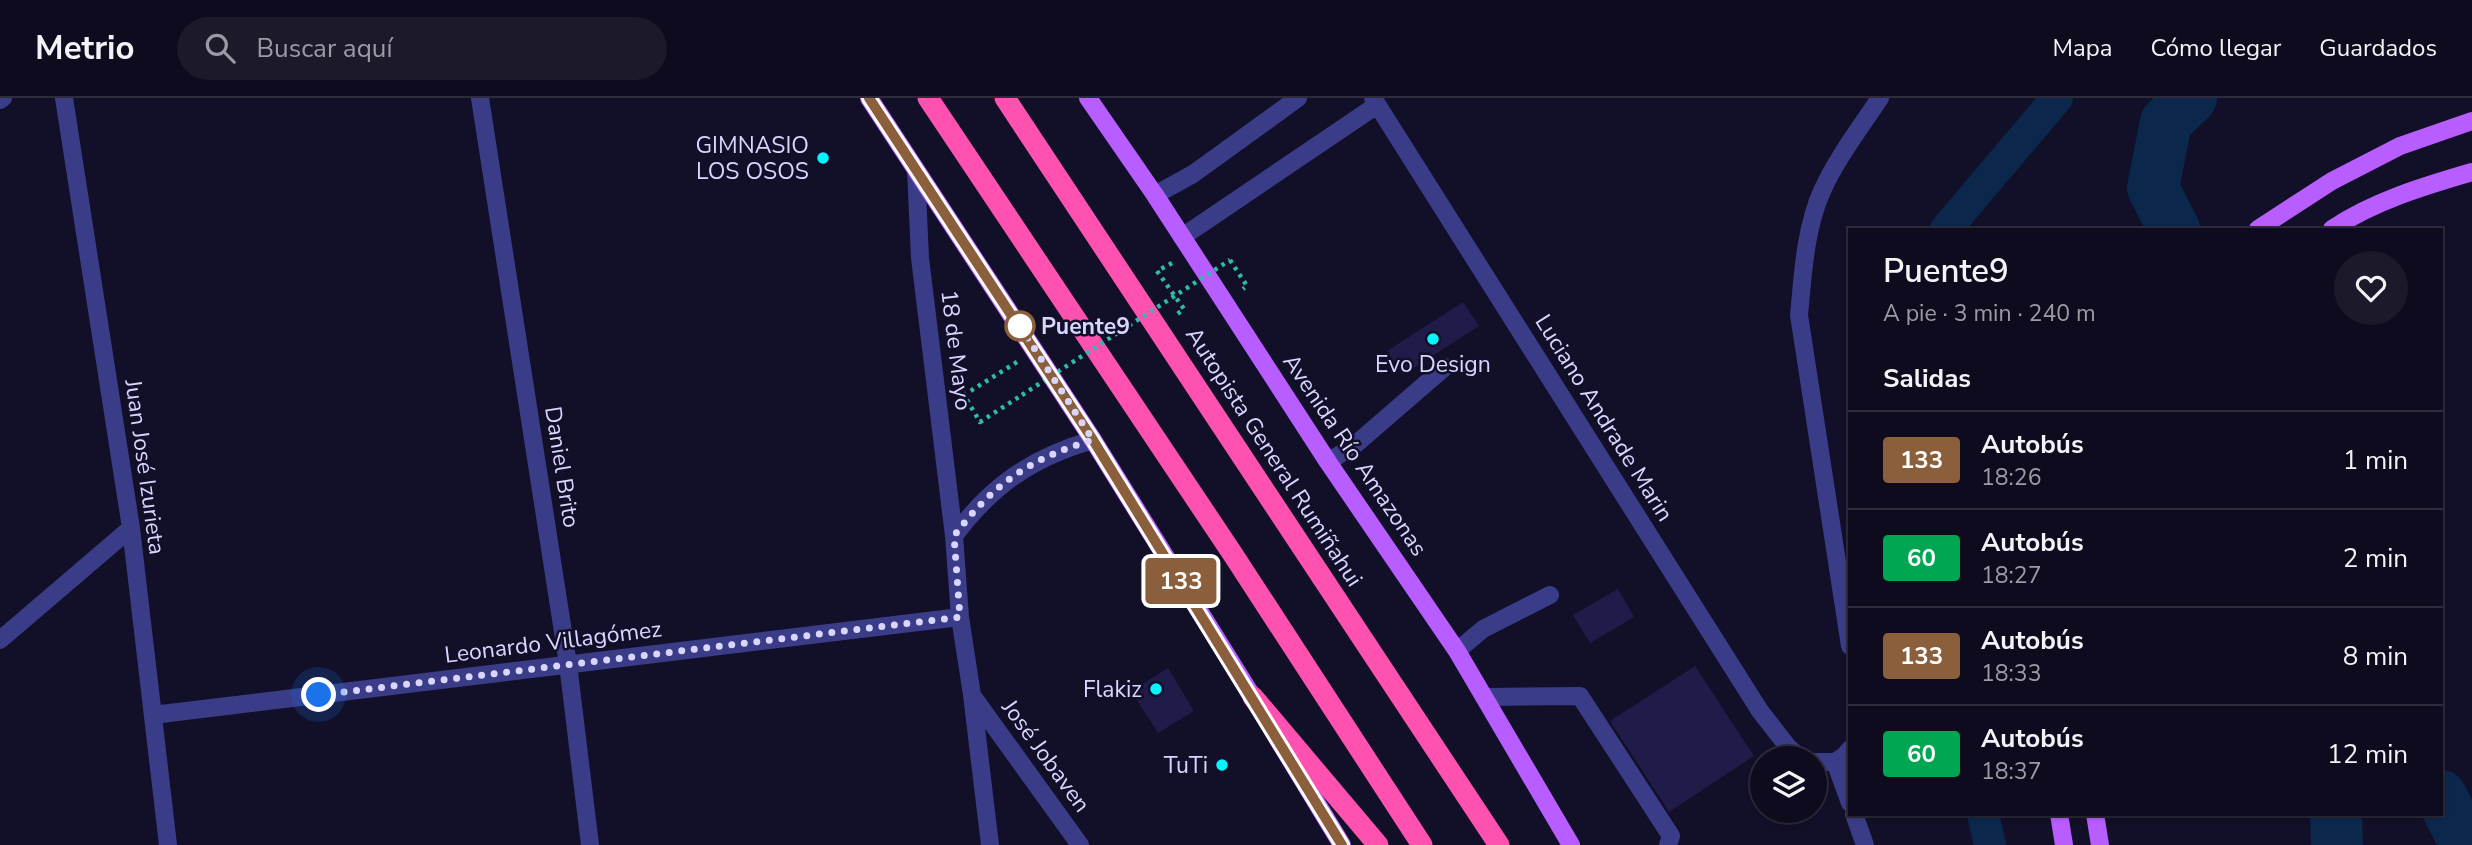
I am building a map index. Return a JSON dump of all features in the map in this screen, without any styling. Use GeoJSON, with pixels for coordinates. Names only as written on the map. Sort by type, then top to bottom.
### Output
{"type":"FeatureCollection","features":[{"type":"Feature","properties":{"kind":"highway"},"geometry":{"type":"LineString","coordinates":[[928,98],[1234,556],[1422,845]]}},
{"type":"Feature","properties":{"kind":"highway","name":"Autopista General Rumiñahui"},"geometry":{"type":"LineString","coordinates":[[1005,98],[1499,845]]}},
{"type":"Feature","properties":{"kind":"highway"},"geometry":{"type":"LineString","coordinates":[[1253,698],[1378,845]]}},
{"type":"Feature","properties":{"kind":"main road"},"geometry":{"type":"LineString","coordinates":[[869,98],[1093,440],[1342,845]]}},
{"type":"Feature","properties":{"kind":"main road","name":"Avenida Río Amazonas"},"geometry":{"type":"LineString","coordinates":[[1088,98],[1155,195],[1328,462],[1457,651],[1571,845]]}},
{"type":"Feature","properties":{"kind":"main road"},"geometry":{"type":"LineString","coordinates":[[2262,226],[2332,181],[2400,146],[2472,121]]}},
{"type":"Feature","properties":{"kind":"main road"},"geometry":{"type":"LineString","coordinates":[[2334,228],[2416,188],[2472,173]]}},
{"type":"Feature","properties":{"kind":"main road"},"geometry":{"type":"LineString","coordinates":[[2059,816],[2064,845]]}},
{"type":"Feature","properties":{"kind":"main road"},"geometry":{"type":"LineString","coordinates":[[2095,816],[2100,845]]}},
{"type":"Feature","properties":{"kind":"street","name":"Juan José Izurieta"},"geometry":{"type":"LineString","coordinates":[[64,98],[131,528],[168,845]]}},
{"type":"Feature","properties":{"kind":"street","name":"Daniel Brito"},"geometry":{"type":"LineString","coordinates":[[480,98],[568,664],[590,845]]}},
{"type":"Feature","properties":{"kind":"street"},"geometry":{"type":"LineString","coordinates":[[1155,195],[1193,174],[1298,98]]}},
{"type":"Feature","properties":{"kind":"street"},"geometry":{"type":"LineString","coordinates":[[1848,633],[1799,315],[1804,260],[1821,193],[1835,165],[1880,98]]}},
{"type":"Feature","properties":{"kind":"street"},"geometry":{"type":"LineString","coordinates":[[1182,237],[1375,101]]}},
{"type":"Feature","properties":{"kind":"street","name":"Luciano Andrade Marin"},"geometry":{"type":"LineString","coordinates":[[1375,101],[1760,711],[1786,746]]}},
{"type":"Feature","properties":{"kind":"street","name":"18 de Mayo"},"geometry":{"type":"LineString","coordinates":[[916,170],[920,258],[954,536],[960,617],[990,845]]}},
{"type":"Feature","properties":{"kind":"street"},"geometry":{"type":"LineString","coordinates":[[1328,462],[1356,444],[1445,367]]}},
{"type":"Feature","properties":{"kind":"street"},"geometry":{"type":"LineString","coordinates":[[954,536],[972,513],[1015,475],[1065,448],[1093,440]]}},
{"type":"Feature","properties":{"kind":"street"},"geometry":{"type":"LineString","coordinates":[[0,640],[131,528]]}},
{"type":"Feature","properties":{"kind":"street"},"geometry":{"type":"LineString","coordinates":[[1457,651],[1483,629],[1550,596]]}},
{"type":"Feature","properties":{"kind":"street","name":"Leonardo Villagómez"},"geometry":{"type":"LineString","coordinates":[[153,715],[960,617]]}},
{"type":"Feature","properties":{"kind":"street","name":"José Jobaven"},"geometry":{"type":"LineString","coordinates":[[972,695],[1080,845]]}},
{"type":"Feature","properties":{"kind":"street"},"geometry":{"type":"LineString","coordinates":[[1485,698],[1580,695],[1671,836],[1668,845]]}},
{"type":"Feature","properties":{"kind":"street"},"geometry":{"type":"LineString","coordinates":[[1827,762],[1835,762],[1848,751]]}},
{"type":"Feature","properties":{"kind":"street"},"geometry":{"type":"LineString","coordinates":[[1835,762],[1848,798]]}},
{"type":"Feature","properties":{"kind":"street"},"geometry":{"type":"LineString","coordinates":[[1855,816],[1865,845]]}},
{"type":"Feature","properties":{"kind":"path"},"geometry":{"type":"LineString","coordinates":[[1036,351],[964,395],[980,422],[1230,260],[1247,286]]}},
{"type":"Feature","properties":{"kind":"path"},"geometry":{"type":"LineString","coordinates":[[1158,327],[1184,309],[1157,271],[1171,261]]}},
{"type":"Feature","properties":{"kind":"building","name":"Evo Design"},"geometry":{"type":"Polygon","coordinates":[[[1463,302],[1479,326],[1403,375],[1387,351],[1463,302]]]}},
{"type":"Feature","properties":{"kind":"building"},"geometry":{"type":"Polygon","coordinates":[[[1618,589],[1634,617],[1590,643],[1573,615],[1618,589]]]}},
{"type":"Feature","properties":{"kind":"building"},"geometry":{"type":"Polygon","coordinates":[[[1695,666],[1750,750],[1750,759],[1669,812],[1610,721],[1695,666]]]}},
{"type":"Feature","properties":{"kind":"building"},"geometry":{"type":"Polygon","coordinates":[[[1168,668],[1194,711],[1158,733],[1131,691],[1168,668]]]}},
{"type":"Feature","properties":{"kind":"waterway"},"geometry":{"type":"LineString","coordinates":[[1947,228],[2057,98]]}},
{"type":"Feature","properties":{"kind":"waterway"},"geometry":{"type":"LineString","coordinates":[[2173,228],[2153,188],[2166,122],[2191,98]]}},
{"type":"Feature","properties":{"kind":"waterway"},"geometry":{"type":"LineString","coordinates":[[2443,800],[2466,845]]}},
{"type":"Feature","properties":{"kind":"waterway"},"geometry":{"type":"LineString","coordinates":[[1983,816],[1990,845]]}},
{"type":"Feature","properties":{"kind":"waterway"},"geometry":{"type":"LineString","coordinates":[[2336,816],[2337,845]]}},
{"type":"Feature","properties":{"kind":"bus line","name":"133"},"geometry":{"type":"LineString","coordinates":[[869,98],[1093,440],[1342,845]]}},
{"type":"Feature","properties":{"kind":"place","name":"GIMNASIO LOS OSOS"},"geometry":{"type":"Point","coordinates":[823,158]}},
{"type":"Feature","properties":{"kind":"place","name":"Puente9"},"geometry":{"type":"Point","coordinates":[1020,326]}},
{"type":"Feature","properties":{"kind":"place","name":"Evo Design"},"geometry":{"type":"Point","coordinates":[1433,339]}},
{"type":"Feature","properties":{"kind":"place","name":"Flakiz"},"geometry":{"type":"Point","coordinates":[1156,689]}},
{"type":"Feature","properties":{"kind":"place","name":"TuTi"},"geometry":{"type":"Point","coordinates":[1222,765]}},
{"type":"Feature","properties":{"kind":"route"},"geometry":{"type":"LineString","coordinates":[[319,695],[960,617],[954,536],[992,492],[1015,475],[1065,448],[1093,440],[1020,326]]}}]}
